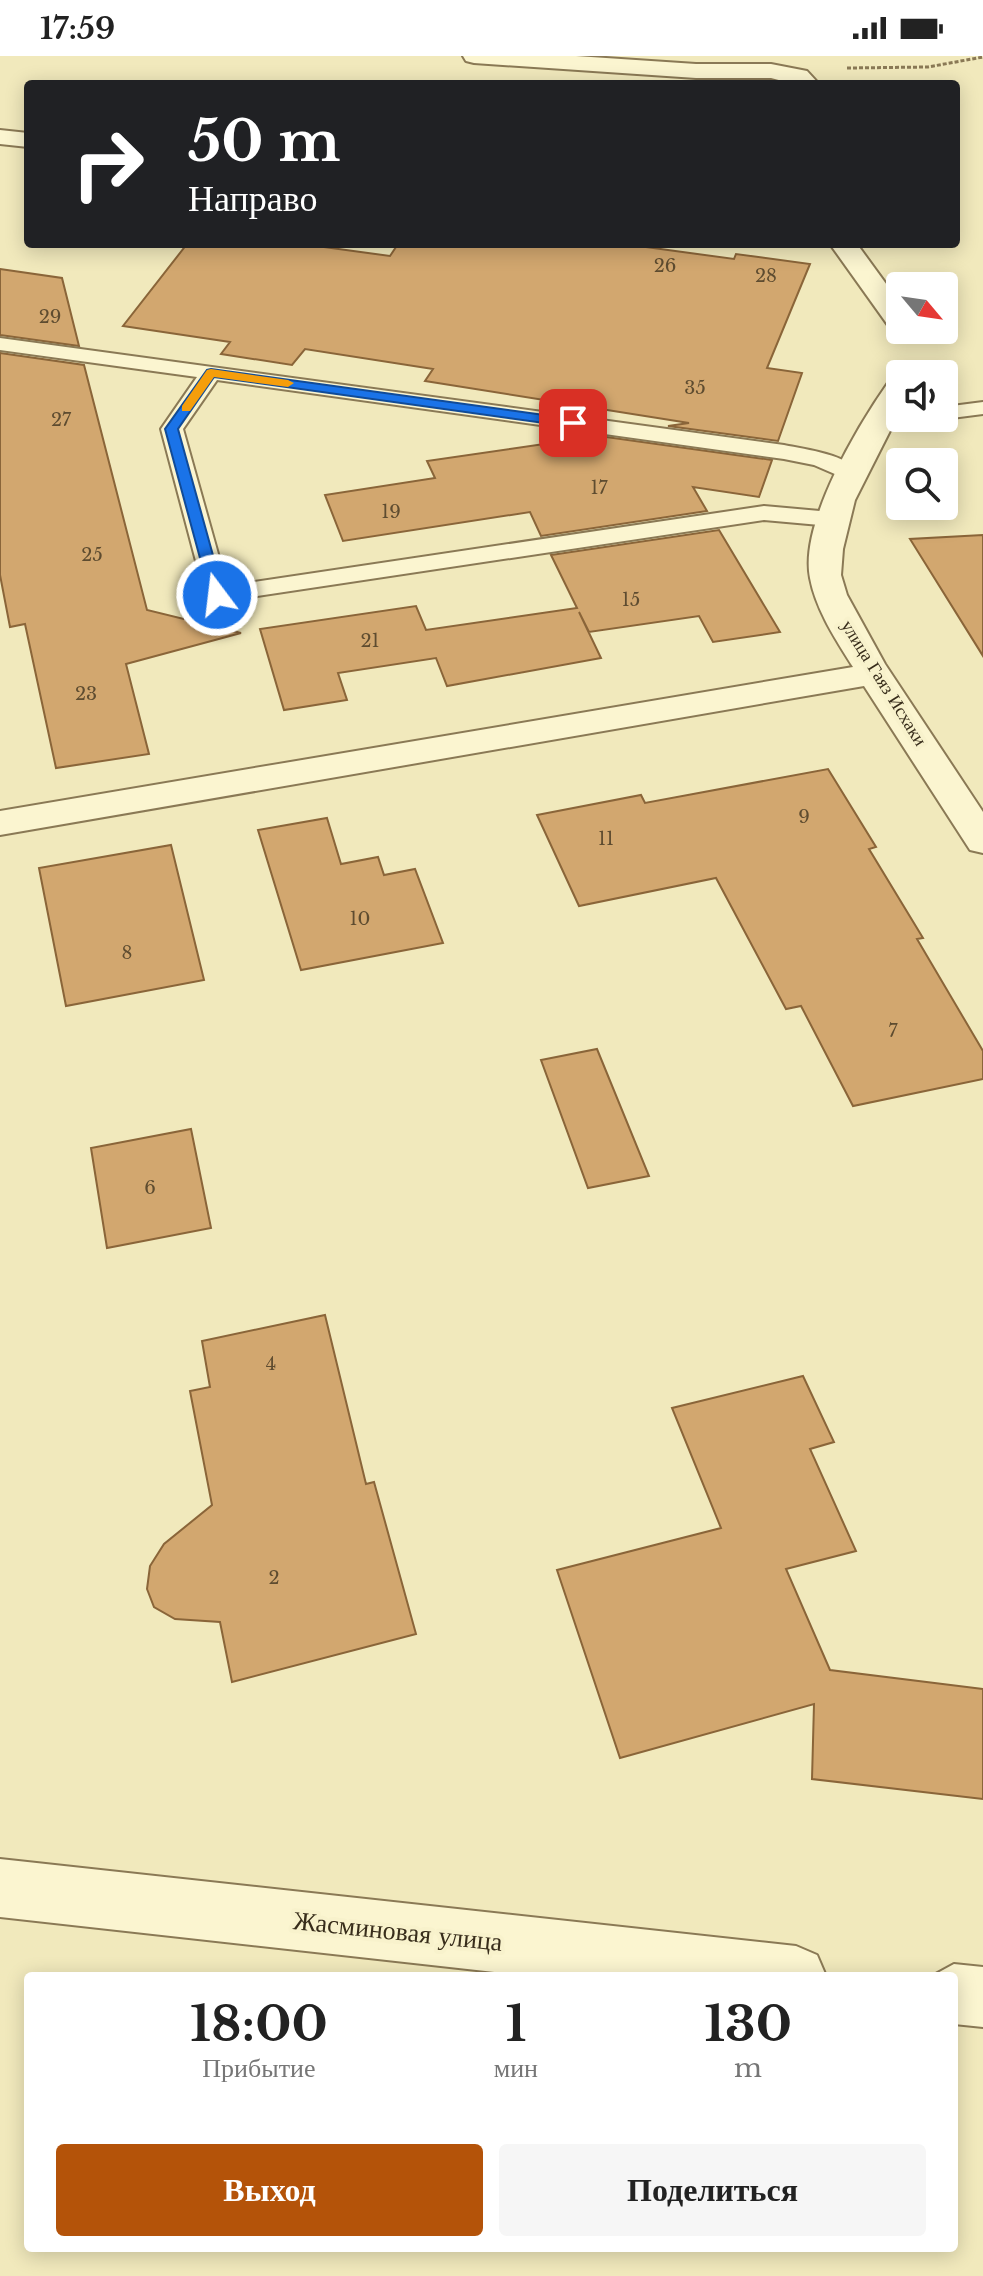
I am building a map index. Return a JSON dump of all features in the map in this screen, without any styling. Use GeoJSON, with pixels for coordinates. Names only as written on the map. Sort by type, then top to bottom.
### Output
{"type":"FeatureCollection","features":[{"type":"Feature","properties":{"kind":"street"},"geometry":{"type":"LineString","coordinates":[[474,56],[680,70],[771,71],[803,80]]}},
{"type":"Feature","properties":{"kind":"street"},"geometry":{"type":"LineString","coordinates":[[0,137],[24,140]]}},
{"type":"Feature","properties":{"kind":"street","name":"улица Гаяз Исхаки"},"geometry":{"type":"LineString","coordinates":[[845,248],[906,352]]}},
{"type":"Feature","properties":{"kind":"street","name":"улица Гаяз Исхаки"},"geometry":{"type":"LineString","coordinates":[[886,429],[851,474],[831,519],[825,579],[849,632],[983,841]]}},
{"type":"Feature","properties":{"kind":"street"},"geometry":{"type":"LineString","coordinates":[[0,823],[876,674]]}},
{"type":"Feature","properties":{"kind":"street","name":"Жасминовая улица"},"geometry":{"type":"LineString","coordinates":[[0,1888],[760,1972]]}},
{"type":"Feature","properties":{"kind":"street"},"geometry":{"type":"LineString","coordinates":[[958,1994],[983,1997]]}},
{"type":"Feature","properties":{"kind":"lane"},"geometry":{"type":"LineString","coordinates":[[0,344],[784,452],[821,460],[851,474]]}},
{"type":"Feature","properties":{"kind":"lane"},"geometry":{"type":"LineString","coordinates":[[211,373],[172,429],[217,595],[764,513],[831,519]]}},
{"type":"Feature","properties":{"kind":"lane"},"geometry":{"type":"LineString","coordinates":[[958,411],[983,408]]}},
{"type":"Feature","properties":{"kind":"path"},"geometry":{"type":"LineString","coordinates":[[803,80],[850,68],[928,67],[983,57]]}},
{"type":"Feature","properties":{"kind":"building"},"geometry":{"type":"Polygon","coordinates":[[[184,248],[331,248],[390,256],[395,248],[653,248],[734,259],[736,254],[810,264],[767,368],[802,373],[778,441],[668,426],[689,423],[425,381],[433,369],[305,349],[292,365],[221,354],[230,342],[123,326],[184,248]]]}},
{"type":"Feature","properties":{"kind":"building"},"geometry":{"type":"Polygon","coordinates":[[[0,269],[62,278],[79,346],[0,335],[0,269]]]}},
{"type":"Feature","properties":{"kind":"building"},"geometry":{"type":"Polygon","coordinates":[[[0,353],[84,365],[147,610],[241,633],[126,664],[149,754],[56,768],[25,624],[10,627],[0,575],[0,353]]]}},
{"type":"Feature","properties":{"kind":"building"},"geometry":{"type":"Polygon","coordinates":[[[599,436],[772,460],[759,497],[693,487],[707,511],[541,536],[530,512],[343,541],[325,495],[435,478],[427,461],[599,436]]]}},
{"type":"Feature","properties":{"kind":"building"},"geometry":{"type":"Polygon","coordinates":[[[719,530],[780,632],[713,642],[699,616],[589,632],[579,612],[601,658],[447,686],[436,658],[338,673],[347,700],[284,710],[260,629],[416,606],[426,630],[577,608],[551,555],[719,530]]]}},
{"type":"Feature","properties":{"kind":"building"},"geometry":{"type":"Polygon","coordinates":[[[983,535],[983,656],[910,539],[983,535]]]}},
{"type":"Feature","properties":{"kind":"building"},"geometry":{"type":"Polygon","coordinates":[[[828,769],[876,847],[869,849],[923,938],[917,939],[983,1051],[983,1079],[853,1106],[801,1006],[786,1009],[716,878],[579,906],[537,815],[641,795],[645,803],[828,769]]]}},
{"type":"Feature","properties":{"kind":"building"},"geometry":{"type":"Polygon","coordinates":[[[327,818],[341,864],[378,857],[384,875],[415,869],[443,943],[301,970],[258,830],[327,818]]]}},
{"type":"Feature","properties":{"kind":"building"},"geometry":{"type":"Polygon","coordinates":[[[171,845],[204,980],[66,1006],[39,868],[171,845]]]}},
{"type":"Feature","properties":{"kind":"building"},"geometry":{"type":"Polygon","coordinates":[[[597,1049],[649,1176],[588,1188],[541,1060],[597,1049]]]}},
{"type":"Feature","properties":{"kind":"building"},"geometry":{"type":"Polygon","coordinates":[[[191,1129],[211,1228],[107,1248],[91,1148],[191,1129]]]}},
{"type":"Feature","properties":{"kind":"building"},"geometry":{"type":"Polygon","coordinates":[[[325,1315],[366,1484],[374,1482],[416,1634],[232,1682],[220,1622],[175,1619],[154,1607],[147,1589],[150,1566],[164,1544],[212,1505],[190,1391],[210,1387],[202,1341],[325,1315]]]}},
{"type":"Feature","properties":{"kind":"building"},"geometry":{"type":"Polygon","coordinates":[[[803,1376],[834,1442],[810,1449],[856,1551],[786,1569],[830,1670],[983,1689],[983,1799],[812,1779],[814,1704],[620,1758],[557,1570],[721,1528],[672,1408],[803,1376]]]}},
{"type":"Feature","properties":{"kind":"slow traffic"},"geometry":{"type":"LineString","coordinates":[[186,409],[211,373],[288,383]]}},
{"type":"Feature","properties":{"kind":"route"},"geometry":{"type":"LineString","coordinates":[[217,595],[172,429],[211,373],[573,423]]}}]}
